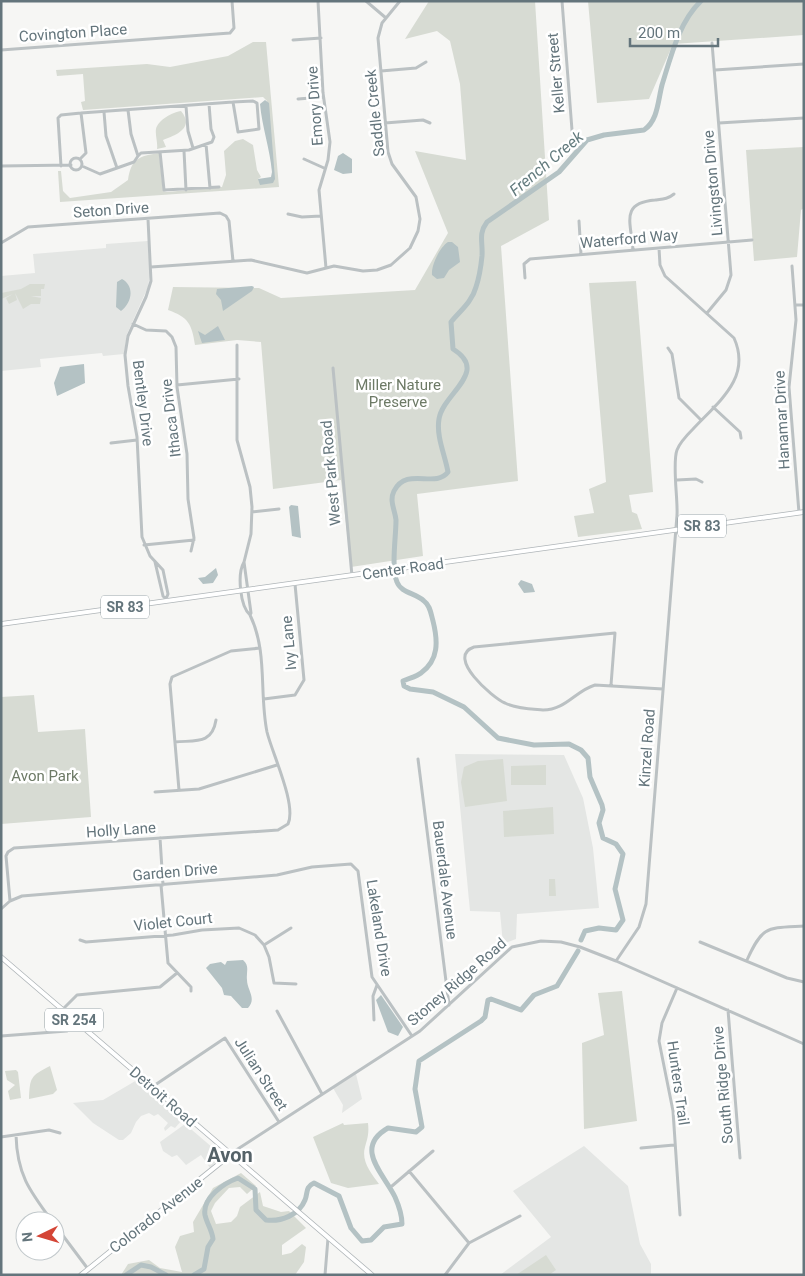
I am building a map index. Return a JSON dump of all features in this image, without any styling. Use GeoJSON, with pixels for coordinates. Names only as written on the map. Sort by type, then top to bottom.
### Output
{"type":"FeatureCollection","features":[{"type":"Feature","properties":{"kind":"main road","name":"Center Road"},"geometry":{"type":"LineString","coordinates":[[1,624],[166,600],[391,571],[801,512]]}},
{"type":"Feature","properties":{"kind":"main road","name":"Detroit Road"},"geometry":{"type":"LineString","coordinates":[[1,957],[372,1275]]}},
{"type":"Feature","properties":{"kind":"main road","name":"Colorado Avenue"},"geometry":{"type":"LineString","coordinates":[[81,1275],[230,1155]]}},
{"type":"Feature","properties":{"kind":"street","name":"Covington Place"},"geometry":{"type":"LineString","coordinates":[[1,50],[231,32],[234,28],[232,1]]}},
{"type":"Feature","properties":{"kind":"street","name":"Emory Drive"},"geometry":{"type":"LineString","coordinates":[[318,1],[324,97],[330,142],[329,154],[319,184],[326,268]]}},
{"type":"Feature","properties":{"kind":"street"},"geometry":{"type":"LineString","coordinates":[[366,1],[386,18]]}},
{"type":"Feature","properties":{"kind":"street","name":"Saddle Creek"},"geometry":{"type":"LineString","coordinates":[[151,267],[250,260],[301,273],[312,273],[339,266],[363,271],[384,268],[404,255],[416,238],[420,219],[418,204],[412,190],[390,159],[385,123],[379,35],[386,18],[400,1]]}},
{"type":"Feature","properties":{"kind":"street","name":"Keller Street"},"geometry":{"type":"LineString","coordinates":[[562,1],[573,143]]}},
{"type":"Feature","properties":{"kind":"street"},"geometry":{"type":"LineString","coordinates":[[294,40],[321,38]]}},
{"type":"Feature","properties":{"kind":"street","name":"Livingston Drive"},"geometry":{"type":"LineString","coordinates":[[707,313],[729,284],[731,275],[712,43]]}},
{"type":"Feature","properties":{"kind":"street"},"geometry":{"type":"LineString","coordinates":[[381,71],[416,68],[426,62]]}},
{"type":"Feature","properties":{"kind":"street"},"geometry":{"type":"LineString","coordinates":[[715,70],[804,64]]}},
{"type":"Feature","properties":{"kind":"street"},"geometry":{"type":"LineString","coordinates":[[298,99],[324,97]]}},
{"type":"Feature","properties":{"kind":"street"},"geometry":{"type":"LineString","coordinates":[[61,166],[58,118],[61,115],[81,113],[104,112],[233,102],[253,101],[257,103],[259,129],[238,132],[233,102]]}},
{"type":"Feature","properties":{"kind":"street"},"geometry":{"type":"LineString","coordinates":[[82,166],[100,174],[134,162],[141,154],[184,151],[212,142],[214,137],[211,129],[209,104]]}},
{"type":"Feature","properties":{"kind":"street"},"geometry":{"type":"LineString","coordinates":[[186,106],[188,131],[193,148]]}},
{"type":"Feature","properties":{"kind":"street"},"geometry":{"type":"LineString","coordinates":[[128,110],[130,134],[138,156]]}},
{"type":"Feature","properties":{"kind":"street"},"geometry":{"type":"LineString","coordinates":[[104,112],[106,136],[117,168]]}},
{"type":"Feature","properties":{"kind":"street"},"geometry":{"type":"LineString","coordinates":[[71,165],[75,158],[80,159],[86,154],[81,113]]}},
{"type":"Feature","properties":{"kind":"street"},"geometry":{"type":"LineString","coordinates":[[719,123],[804,118]]}},
{"type":"Feature","properties":{"kind":"street"},"geometry":{"type":"LineString","coordinates":[[385,123],[422,120],[430,123]]}},
{"type":"Feature","properties":{"kind":"street"},"geometry":{"type":"LineString","coordinates":[[206,144],[210,188]]}},
{"type":"Feature","properties":{"kind":"street"},"geometry":{"type":"LineString","coordinates":[[184,151],[186,190]]}},
{"type":"Feature","properties":{"kind":"street"},"geometry":{"type":"LineString","coordinates":[[160,152],[164,190],[219,187]]}},
{"type":"Feature","properties":{"kind":"street"},"geometry":{"type":"LineString","coordinates":[[304,158],[324,168]]}},
{"type":"Feature","properties":{"kind":"street"},"geometry":{"type":"LineString","coordinates":[[80,159],[82,166]]}},
{"type":"Feature","properties":{"kind":"street"},"geometry":{"type":"LineString","coordinates":[[1,166],[71,165],[76,169],[82,166]]}},
{"type":"Feature","properties":{"kind":"street"},"geometry":{"type":"LineString","coordinates":[[634,250],[631,214],[633,207],[639,202],[669,199],[674,194]]}},
{"type":"Feature","properties":{"kind":"street","name":"Seton Drive"},"geometry":{"type":"LineString","coordinates":[[1,243],[18,231],[28,227],[220,213],[230,221],[233,261]]}},
{"type":"Feature","properties":{"kind":"street"},"geometry":{"type":"LineString","coordinates":[[288,214],[302,217],[321,216]]}},
{"type":"Feature","properties":{"kind":"street","name":"Bentley Drive"},"geometry":{"type":"LineString","coordinates":[[148,219],[151,267],[150,287],[127,340],[125,355],[137,440],[139,502],[144,545],[156,562],[163,596],[166,600]]}},
{"type":"Feature","properties":{"kind":"street"},"geometry":{"type":"LineString","coordinates":[[579,221],[581,254]]}},
{"type":"Feature","properties":{"kind":"street","name":"Waterford Way"},"geometry":{"type":"LineString","coordinates":[[525,278],[524,266],[529,259],[752,240]]}},
{"type":"Feature","properties":{"kind":"street","name":"Kinzel Road"},"geometry":{"type":"LineString","coordinates":[[616,960],[639,927],[646,904],[676,529],[677,480],[675,458],[677,449],[737,379],[738,358],[734,338],[664,276],[660,265],[659,248]]}},
{"type":"Feature","properties":{"kind":"street","name":"Hanamar Drive"},"geometry":{"type":"LineString","coordinates":[[792,266],[796,305],[789,387],[801,512]]}},
{"type":"Feature","properties":{"kind":"street"},"geometry":{"type":"LineString","coordinates":[[796,305],[804,304]]}},
{"type":"Feature","properties":{"kind":"street","name":"Ithaca Drive"},"geometry":{"type":"LineString","coordinates":[[133,324],[146,330],[162,330],[172,337],[176,347],[177,385],[187,454],[188,499],[194,540],[191,551]]}},
{"type":"Feature","properties":{"kind":"street"},"geometry":{"type":"LineString","coordinates":[[155,792],[203,788],[277,765],[266,729],[258,632],[245,609],[240,574],[251,534],[252,512],[250,487],[237,440],[239,379],[237,345]]}},
{"type":"Feature","properties":{"kind":"street"},"geometry":{"type":"LineString","coordinates":[[668,348],[672,354],[679,398],[701,420]]}},
{"type":"Feature","properties":{"kind":"street","name":"West Park Road"},"geometry":{"type":"LineString","coordinates":[[333,368],[352,576]]}},
{"type":"Feature","properties":{"kind":"street"},"geometry":{"type":"LineString","coordinates":[[177,385],[239,379]]}},
{"type":"Feature","properties":{"kind":"street"},"geometry":{"type":"LineString","coordinates":[[713,407],[740,432],[741,438]]}},
{"type":"Feature","properties":{"kind":"street"},"geometry":{"type":"LineString","coordinates":[[111,443],[137,440]]}},
{"type":"Feature","properties":{"kind":"street"},"geometry":{"type":"LineString","coordinates":[[677,480],[696,479],[702,482]]}},
{"type":"Feature","properties":{"kind":"street"},"geometry":{"type":"LineString","coordinates":[[252,512],[278,509]]}},
{"type":"Feature","properties":{"kind":"street"},"geometry":{"type":"LineString","coordinates":[[144,545],[194,540]]}},
{"type":"Feature","properties":{"kind":"street"},"geometry":{"type":"LineString","coordinates":[[244,562],[250,615]]}},
{"type":"Feature","properties":{"kind":"street","name":"Ivy Lane"},"geometry":{"type":"LineString","coordinates":[[264,699],[295,695],[304,680],[295,584]]}},
{"type":"Feature","properties":{"kind":"street"},"geometry":{"type":"LineString","coordinates":[[611,686],[615,633],[470,649],[466,658],[469,670],[476,680],[504,703],[522,708],[549,709],[566,704],[592,686],[663,690]]}},
{"type":"Feature","properties":{"kind":"street"},"geometry":{"type":"LineString","coordinates":[[178,790],[170,684],[172,677],[231,651],[260,648]]}},
{"type":"Feature","properties":{"kind":"street"},"geometry":{"type":"LineString","coordinates":[[174,742],[208,738],[213,732],[216,720]]}},
{"type":"Feature","properties":{"kind":"street","name":"Bauerdale Avenue"},"geometry":{"type":"LineString","coordinates":[[418,759],[449,1005]]}},
{"type":"Feature","properties":{"kind":"street","name":"Holly Lane"},"geometry":{"type":"LineString","coordinates":[[10,901],[6,856],[12,849],[278,830],[286,826],[289,822],[289,812],[277,765]]}},
{"type":"Feature","properties":{"kind":"street"},"geometry":{"type":"LineString","coordinates":[[160,838],[167,960],[190,987],[191,991]]}},
{"type":"Feature","properties":{"kind":"street","name":"Garden Drive"},"geometry":{"type":"LineString","coordinates":[[1,908],[10,901],[22,896],[281,875],[312,867],[347,863],[354,865]]}},
{"type":"Feature","properties":{"kind":"street","name":"Lakeland Drive"},"geometry":{"type":"LineString","coordinates":[[354,865],[359,873],[372,978],[385,994],[412,1036]]}},
{"type":"Feature","properties":{"kind":"street"},"geometry":{"type":"LineString","coordinates":[[747,960],[756,940],[764,932],[775,928],[804,926]]}},
{"type":"Feature","properties":{"kind":"street","name":"Violet Court"},"geometry":{"type":"LineString","coordinates":[[80,940],[86,942],[235,928],[252,933],[264,945]]}},
{"type":"Feature","properties":{"kind":"street"},"geometry":{"type":"LineString","coordinates":[[291,928],[264,945],[270,960],[273,982],[278,985],[296,984]]}},
{"type":"Feature","properties":{"kind":"street","name":"Stoney Ridge Road"},"geometry":{"type":"LineString","coordinates":[[230,1155],[412,1036],[512,947],[520,944],[542,941],[561,942],[616,960],[804,1044]]}},
{"type":"Feature","properties":{"kind":"street"},"geometry":{"type":"LineString","coordinates":[[700,942],[787,978],[804,982]]}},
{"type":"Feature","properties":{"kind":"street"},"geometry":{"type":"LineString","coordinates":[[62,1010],[77,995],[160,987],[165,985],[177,973]]}},
{"type":"Feature","properties":{"kind":"street","name":"Lakeland Drive"},"geometry":{"type":"LineString","coordinates":[[374,1020],[373,998],[377,985]]}},
{"type":"Feature","properties":{"kind":"street","name":"Hunters Trail"},"geometry":{"type":"LineString","coordinates":[[677,988],[662,1022],[659,1041],[673,1111],[680,1215]]}},
{"type":"Feature","properties":{"kind":"street","name":"South Ridge Drive"},"geometry":{"type":"LineString","coordinates":[[728,1010],[740,1158]]}},
{"type":"Feature","properties":{"kind":"street"},"geometry":{"type":"LineString","coordinates":[[277,1012],[322,1094]]}},
{"type":"Feature","properties":{"kind":"street"},"geometry":{"type":"LineString","coordinates":[[1,1036],[67,1031],[78,1024]]}},
{"type":"Feature","properties":{"kind":"street","name":"Julian Street"},"geometry":{"type":"LineString","coordinates":[[151,1087],[225,1038],[278,1122]]}},
{"type":"Feature","properties":{"kind":"street"},"geometry":{"type":"LineString","coordinates":[[1,1138],[16,1134],[52,1130],[60,1133]]}},
{"type":"Feature","properties":{"kind":"street"},"geometry":{"type":"LineString","coordinates":[[16,1134],[17,1156],[21,1173],[46,1211]]}},
{"type":"Feature","properties":{"kind":"street"},"geometry":{"type":"LineString","coordinates":[[641,1148],[674,1145]]}},
{"type":"Feature","properties":{"kind":"street"},"geometry":{"type":"LineString","coordinates":[[392,1186],[433,1151]]}},
{"type":"Feature","properties":{"kind":"street"},"geometry":{"type":"LineString","coordinates":[[409,1171],[469,1242]]}},
{"type":"Feature","properties":{"kind":"street"},"geometry":{"type":"LineString","coordinates":[[445,1275],[469,1242],[520,1216]]}},
{"type":"Feature","properties":{"kind":"street"},"geometry":{"type":"LineString","coordinates":[[325,1275],[328,1238]]}},
{"type":"Feature","properties":{"kind":"street"},"geometry":{"type":"LineString","coordinates":[[65,1239],[88,1270]]}},
{"type":"Feature","properties":{"kind":"shaded area"},"geometry":{"type":"Polygon","coordinates":[[[265,100],[269,103],[275,179],[273,183],[260,185],[258,179],[271,177],[272,172],[260,104],[265,100]]]}},
{"type":"Feature","properties":{"kind":"shaded area"},"geometry":{"type":"Polygon","coordinates":[[[343,153],[352,159],[352,173],[343,174],[334,170],[338,156],[343,153]]]}},
{"type":"Feature","properties":{"kind":"shaded area"},"geometry":{"type":"Polygon","coordinates":[[[148,241],[150,274],[148,287],[127,334],[124,354],[103,356],[102,353],[40,359],[41,367],[1,371],[1,276],[35,273],[33,254],[106,248],[106,244],[148,241]]]}},
{"type":"Feature","properties":{"kind":"shaded area"},"geometry":{"type":"Polygon","coordinates":[[[448,242],[452,242],[458,247],[460,262],[449,270],[444,278],[437,279],[432,275],[433,266],[439,252],[448,242]]]}},
{"type":"Feature","properties":{"kind":"shaded area"},"geometry":{"type":"Polygon","coordinates":[[[122,279],[129,286],[130,299],[121,311],[116,307],[117,282],[122,279]]]}},
{"type":"Feature","properties":{"kind":"shaded area"},"geometry":{"type":"Polygon","coordinates":[[[254,287],[252,291],[223,311],[221,300],[216,294],[217,289],[254,287]]]}},
{"type":"Feature","properties":{"kind":"shaded area"},"geometry":{"type":"Polygon","coordinates":[[[218,326],[225,340],[202,343],[198,331],[205,335],[218,326]]]}},
{"type":"Feature","properties":{"kind":"shaded area"},"geometry":{"type":"Polygon","coordinates":[[[84,364],[85,383],[57,396],[54,383],[60,367],[84,364]]]}},
{"type":"Feature","properties":{"kind":"shaded area"},"geometry":{"type":"Polygon","coordinates":[[[291,505],[298,506],[301,538],[292,536],[289,507],[291,505]]]}},
{"type":"Feature","properties":{"kind":"shaded area"},"geometry":{"type":"Polygon","coordinates":[[[216,568],[218,575],[213,583],[203,584],[198,578],[205,577],[216,568]]]}},
{"type":"Feature","properties":{"kind":"shaded area"},"geometry":{"type":"Polygon","coordinates":[[[521,580],[532,584],[535,592],[524,593],[518,584],[521,580]]]}},
{"type":"Feature","properties":{"kind":"shaded area"},"geometry":{"type":"Polygon","coordinates":[[[455,754],[564,755],[583,798],[593,848],[599,908],[517,914],[516,939],[503,944],[500,912],[470,911],[455,754]]]}},
{"type":"Feature","properties":{"kind":"shaded area"},"geometry":{"type":"Polygon","coordinates":[[[243,960],[247,967],[247,984],[252,997],[248,1008],[242,1008],[231,996],[224,995],[222,988],[206,968],[210,964],[221,962],[225,965],[227,961],[243,960]]]}},
{"type":"Feature","properties":{"kind":"shaded area"},"geometry":{"type":"Polygon","coordinates":[[[381,995],[403,1027],[398,1036],[388,1032],[376,1000],[381,995]]]}},
{"type":"Feature","properties":{"kind":"shaded area"},"geometry":{"type":"Polygon","coordinates":[[[356,1074],[362,1099],[342,1113],[343,1105],[333,1088],[356,1074]]]}},
{"type":"Feature","properties":{"kind":"shaded area"},"geometry":{"type":"Polygon","coordinates":[[[137,1080],[182,1120],[175,1128],[171,1126],[165,1131],[164,1128],[168,1123],[158,1114],[154,1116],[149,1113],[141,1116],[131,1133],[123,1140],[119,1140],[93,1123],[73,1103],[103,1100],[137,1080]]]}},
{"type":"Feature","properties":{"kind":"shaded area"},"geometry":{"type":"Polygon","coordinates":[[[185,1124],[220,1154],[220,1157],[210,1168],[201,1155],[186,1165],[177,1155],[172,1157],[163,1151],[160,1142],[185,1124]]]}},
{"type":"Feature","properties":{"kind":"shaded area"},"geometry":{"type":"Polygon","coordinates":[[[584,1146],[628,1186],[640,1244],[651,1264],[651,1275],[500,1275],[551,1237],[513,1191],[584,1146]]]}},
{"type":"Feature","properties":{"kind":"green space","name":"Miller Nature Preserve"},"geometry":{"type":"Polygon","coordinates":[[[429,1],[535,1],[549,220],[501,246],[518,481],[417,494],[423,556],[351,567],[341,480],[273,489],[261,342],[237,340],[195,345],[188,322],[180,315],[168,310],[173,287],[259,288],[281,298],[415,290],[448,233],[415,151],[466,160],[460,84],[450,41],[437,31],[405,39],[429,1]]]}},
{"type":"Feature","properties":{"kind":"green space"},"geometry":{"type":"Polygon","coordinates":[[[588,1],[804,1],[804,35],[673,44],[649,99],[597,103],[588,1]]]}},
{"type":"Feature","properties":{"kind":"green space"},"geometry":{"type":"Polygon","coordinates":[[[253,42],[266,42],[279,187],[60,202],[58,171],[61,171],[63,191],[70,198],[111,192],[128,180],[131,167],[137,160],[141,157],[159,153],[163,191],[222,187],[226,175],[224,151],[235,141],[243,139],[253,145],[257,170],[261,177],[258,179],[273,183],[267,101],[263,97],[83,110],[81,102],[85,101],[83,74],[57,76],[56,70],[147,64],[170,67],[228,56],[253,42]]]}},
{"type":"Feature","properties":{"kind":"green space"},"geometry":{"type":"Polygon","coordinates":[[[181,111],[185,117],[185,126],[178,133],[163,140],[166,147],[157,149],[157,126],[166,117],[181,111]]]}},
{"type":"Feature","properties":{"kind":"green space"},"geometry":{"type":"Polygon","coordinates":[[[804,147],[804,208],[801,210],[797,257],[754,261],[746,150],[804,147]]]}},
{"type":"Feature","properties":{"kind":"green space"},"geometry":{"type":"Polygon","coordinates":[[[636,281],[653,492],[629,495],[632,512],[637,514],[642,529],[578,537],[574,516],[594,513],[589,489],[606,482],[589,283],[636,281]]]}},
{"type":"Feature","properties":{"kind":"green space"},"geometry":{"type":"Polygon","coordinates":[[[30,284],[45,284],[44,289],[41,289],[41,296],[31,296],[41,298],[40,304],[31,304],[23,309],[15,293],[17,300],[9,304],[6,298],[13,294],[1,299],[1,293],[21,289],[30,284]]]}},
{"type":"Feature","properties":{"kind":"green space","name":"Avon Park"},"geometry":{"type":"Polygon","coordinates":[[[34,695],[38,732],[85,729],[91,817],[1,824],[1,697],[34,695]]]}},
{"type":"Feature","properties":{"kind":"green space"},"geometry":{"type":"Polygon","coordinates":[[[503,759],[507,801],[465,807],[461,782],[464,767],[478,761],[503,759]]]}},
{"type":"Feature","properties":{"kind":"green space"},"geometry":{"type":"Polygon","coordinates":[[[546,765],[546,785],[511,785],[511,766],[546,765]]]}},
{"type":"Feature","properties":{"kind":"green space"},"geometry":{"type":"Polygon","coordinates":[[[553,807],[554,834],[504,837],[503,811],[553,807]]]}},
{"type":"Feature","properties":{"kind":"green space"},"geometry":{"type":"Polygon","coordinates":[[[549,879],[555,879],[556,896],[549,896],[549,879]]]}},
{"type":"Feature","properties":{"kind":"green space"},"geometry":{"type":"Polygon","coordinates":[[[622,991],[637,1121],[584,1129],[582,1043],[604,1035],[598,993],[622,991]]]}},
{"type":"Feature","properties":{"kind":"green space"},"geometry":{"type":"Polygon","coordinates":[[[50,1066],[57,1090],[53,1094],[29,1099],[32,1078],[38,1072],[50,1066]]]}},
{"type":"Feature","properties":{"kind":"green space"},"geometry":{"type":"Polygon","coordinates":[[[16,1070],[18,1072],[21,1098],[10,1100],[8,1091],[15,1085],[7,1080],[5,1071],[16,1070]]]}},
{"type":"Feature","properties":{"kind":"green space"},"geometry":{"type":"Polygon","coordinates":[[[343,1123],[344,1125],[368,1123],[364,1157],[379,1184],[348,1188],[331,1183],[313,1137],[343,1123]]]}},
{"type":"Feature","properties":{"kind":"green space"},"geometry":{"type":"Polygon","coordinates":[[[241,1173],[256,1186],[247,1194],[240,1187],[229,1188],[215,1203],[211,1211],[216,1224],[231,1222],[237,1216],[240,1207],[260,1192],[263,1206],[281,1212],[289,1211],[306,1228],[282,1245],[282,1255],[291,1253],[302,1244],[306,1247],[304,1262],[295,1275],[121,1275],[128,1264],[149,1260],[160,1268],[182,1272],[175,1247],[180,1236],[194,1232],[193,1222],[213,1188],[241,1173]]]}},
{"type":"Feature","properties":{"kind":"green space"},"geometry":{"type":"Polygon","coordinates":[[[546,1255],[556,1270],[549,1275],[516,1275],[546,1255]]]}},
{"type":"Feature","properties":{"kind":"waterway","name":"French Creek"},"geometry":{"type":"LineString","coordinates":[[581,940],[585,931],[599,928],[616,930],[623,920],[615,889],[623,854],[616,844],[603,838],[599,823],[603,810],[590,777],[588,758],[581,750],[569,744],[534,745],[498,738],[464,707],[433,692],[410,689],[404,686],[403,681],[419,674],[431,662],[436,650],[436,636],[428,605],[421,598],[405,591],[399,586],[395,576],[396,520],[392,498],[394,491],[406,480],[413,478],[436,479],[448,472],[440,439],[439,419],[442,409],[466,374],[467,366],[463,358],[453,349],[451,322],[469,302],[474,292],[482,256],[484,226],[559,172],[587,140],[604,135],[644,130],[649,126],[657,110],[672,51],[681,29],[693,9],[701,1]]}},
{"type":"Feature","properties":{"kind":"waterway","name":"French Creek"},"geometry":{"type":"LineString","coordinates":[[194,1275],[204,1269],[208,1247],[213,1239],[205,1215],[207,1203],[210,1197],[221,1187],[238,1178],[255,1189],[256,1210],[266,1220],[283,1219],[298,1210],[306,1197],[308,1188],[314,1183],[339,1196],[351,1228],[362,1241],[371,1240],[384,1227],[402,1224],[400,1210],[395,1197],[374,1161],[372,1153],[373,1144],[378,1136],[388,1128],[416,1132],[422,1127],[415,1089],[419,1061],[481,1021],[485,1017],[488,1000],[491,999],[521,1010],[534,995],[557,986],[578,951]]}},
{"type":"Feature","properties":{"kind":"waterway","name":"French Creek"},"geometry":{"type":"LineString","coordinates":[[126,1275],[141,1265],[151,1267],[166,1275]]}},
{"type":"Feature","properties":{"kind":"district","name":"Avon"},"geometry":{"type":"Point","coordinates":[230,1155]}}]}
